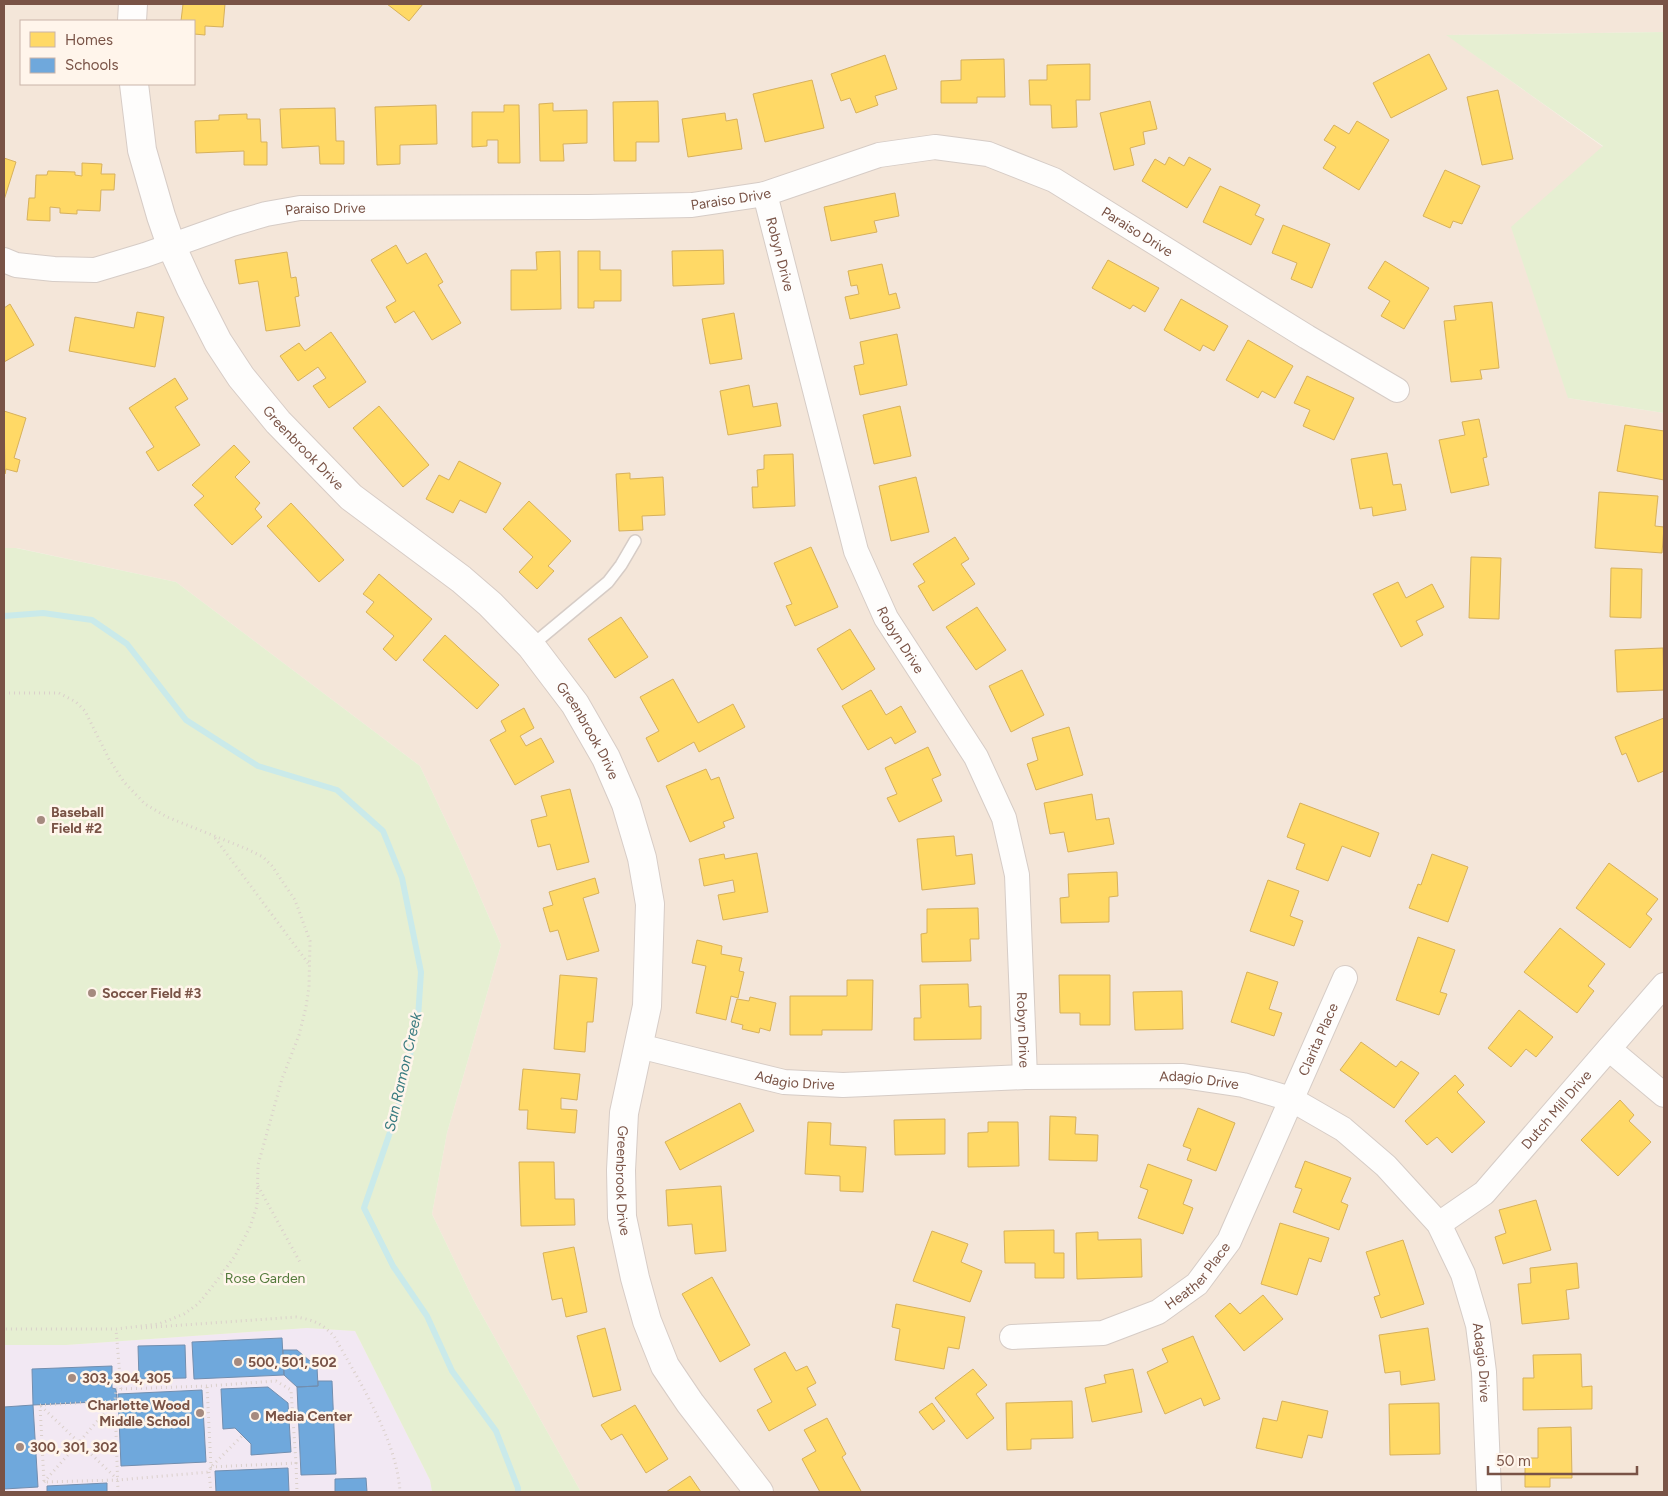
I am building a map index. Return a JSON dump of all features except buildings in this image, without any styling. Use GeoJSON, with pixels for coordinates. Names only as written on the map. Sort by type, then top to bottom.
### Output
{"type":"FeatureCollection","features":[{"type":"Feature","properties":{"kind":"street"},"geometry":{"type":"LineString","coordinates":[[132,20],[133,4]]}},
{"type":"Feature","properties":{"kind":"street","name":"Greenbrook Drive"},"geometry":{"type":"LineString","coordinates":[[134,85],[142,150],[160,216],[171,245],[218,342],[241,377],[278,422],[351,497],[461,579],[490,604],[531,646],[575,704],[606,758],[626,804],[642,858],[650,904],[647,1006],[624,1113],[621,1170],[622,1217],[635,1278],[647,1321],[666,1366],[690,1403],[759,1492]]}},
{"type":"Feature","properties":{"kind":"street","name":"Paraiso Drive"},"geometry":{"type":"LineString","coordinates":[[4,260],[16,265],[54,269],[95,270],[145,255],[257,216],[300,208],[692,205],[766,194],[879,154],[936,147],[988,154],[1054,180],[1307,337],[1397,390]]}},
{"type":"Feature","properties":{"kind":"street","name":"Robyn Drive"},"geometry":{"type":"LineString","coordinates":[[766,194],[856,551],[886,618],[976,757],[1004,818],[1017,875],[1024,1077]]}},
{"type":"Feature","properties":{"kind":"street","name":"Clarita Place"},"geometry":{"type":"LineString","coordinates":[[1291,1099],[1345,978]]}},
{"type":"Feature","properties":{"kind":"street","name":"Dutch Mill Drive"},"geometry":{"type":"LineString","coordinates":[[1438,1224],[1484,1193],[1664,985]]}},
{"type":"Feature","properties":{"kind":"street","name":"Adagio Drive"},"geometry":{"type":"LineString","coordinates":[[639,1046],[784,1082],[843,1085],[1024,1077],[1183,1076],[1243,1085],[1291,1099],[1343,1129],[1386,1166],[1438,1224],[1463,1274],[1478,1325],[1484,1372],[1489,1492]]}},
{"type":"Feature","properties":{"kind":"street"},"geometry":{"type":"LineString","coordinates":[[1609,1049],[1664,1095]]}},
{"type":"Feature","properties":{"kind":"street","name":"Heather Place"},"geometry":{"type":"LineString","coordinates":[[1012,1337],[1103,1333],[1158,1312],[1197,1284],[1228,1240],[1291,1099]]}},
{"type":"Feature","properties":{"kind":"lane"},"geometry":{"type":"LineString","coordinates":[[531,646],[608,582],[621,565],[635,541]]}},
{"type":"Feature","properties":{"kind":"path"},"geometry":{"type":"LineString","coordinates":[[4,693],[49,692],[69,696],[84,711],[124,782],[145,804],[167,817],[247,849],[263,857],[272,866],[295,900],[310,941],[309,987],[306,1008],[282,1079],[258,1165],[256,1181],[257,1206],[250,1227],[235,1256],[198,1304],[184,1314],[160,1324],[118,1329]]}},
{"type":"Feature","properties":{"kind":"path"},"geometry":{"type":"LineString","coordinates":[[214,837],[308,964]]}},
{"type":"Feature","properties":{"kind":"path"},"geometry":{"type":"LineString","coordinates":[[256,1181],[261,1194],[301,1264]]}},
{"type":"Feature","properties":{"kind":"path"},"geometry":{"type":"LineString","coordinates":[[4,1329],[118,1329],[296,1317],[313,1320],[324,1326],[334,1336],[376,1415],[394,1458],[400,1492]]}},
{"type":"Feature","properties":{"kind":"path"},"geometry":{"type":"LineString","coordinates":[[118,1329],[122,1389]]}},
{"type":"Feature","properties":{"kind":"path"},"geometry":{"type":"LineString","coordinates":[[118,1492],[116,1389],[207,1386],[276,1381],[291,1390],[297,1492]]}},
{"type":"Feature","properties":{"kind":"path"},"geometry":{"type":"LineString","coordinates":[[207,1386],[211,1467]]}},
{"type":"Feature","properties":{"kind":"path"},"geometry":{"type":"LineString","coordinates":[[40,1404],[115,1401]]}},
{"type":"Feature","properties":{"kind":"path"},"geometry":{"type":"LineString","coordinates":[[44,1482],[115,1401]]}},
{"type":"Feature","properties":{"kind":"path"},"geometry":{"type":"LineString","coordinates":[[40,1404],[118,1480]]}},
{"type":"Feature","properties":{"kind":"path"},"geometry":{"type":"LineString","coordinates":[[40,1404],[44,1482]]}},
{"type":"Feature","properties":{"kind":"path"},"geometry":{"type":"LineString","coordinates":[[204,1426],[209,1426]]}},
{"type":"Feature","properties":{"kind":"path"},"geometry":{"type":"LineString","coordinates":[[211,1492],[209,1472],[211,1467],[242,1436]]}},
{"type":"Feature","properties":{"kind":"path"},"geometry":{"type":"LineString","coordinates":[[211,1467],[252,1467],[296,1463]]}},
{"type":"Feature","properties":{"kind":"path"},"geometry":{"type":"LineString","coordinates":[[44,1482],[118,1480],[209,1472]]}},
{"type":"Feature","properties":{"kind":"shaded area"},"geometry":{"type":"Polygon","coordinates":[[[4,4],[1664,4],[1664,32],[1447,35],[1603,147],[1568,398],[1664,413],[1664,1492],[581,1492],[473,1299],[432,1214],[447,1133],[501,945],[463,857],[420,766],[176,582],[17,548],[4,548],[4,4]]]}},
{"type":"Feature","properties":{"kind":"shaded area","name":"Charlotte Wood Middle School"},"geometry":{"type":"Polygon","coordinates":[[[307,1328],[355,1331],[430,1480],[432,1492],[4,1492],[4,1345],[66,1345],[307,1328]]]}},
{"type":"Feature","properties":{"kind":"green space"},"geometry":{"type":"Polygon","coordinates":[[[1664,32],[1664,413],[1568,398],[1511,227],[1603,146],[1446,35],[1664,32]]]}},
{"type":"Feature","properties":{"kind":"green space","name":"Rose Garden"},"geometry":{"type":"Polygon","coordinates":[[[4,548],[16,548],[176,582],[420,766],[463,857],[501,945],[447,1133],[432,1214],[473,1299],[581,1492],[432,1492],[430,1480],[355,1331],[307,1328],[66,1345],[4,1345],[4,548]]]}},
{"type":"Feature","properties":{"kind":"waterway","name":"San Ramon Creek"},"geometry":{"type":"LineString","coordinates":[[4,616],[43,613],[92,620],[127,644],[186,720],[258,766],[337,790],[383,831],[402,878],[421,972],[418,1018],[398,1109],[364,1208],[393,1266],[427,1316],[452,1371],[496,1431],[518,1492]]}},
{"type":"Feature","properties":{"kind":"place","name":"Baseball Field #2"},"geometry":{"type":"Point","coordinates":[41,820]}},
{"type":"Feature","properties":{"kind":"place","name":"Soccer Field #3"},"geometry":{"type":"Point","coordinates":[92,993]}},
{"type":"Feature","properties":{"kind":"place","name":"500, 501, 502"},"geometry":{"type":"Point","coordinates":[238,1362]}},
{"type":"Feature","properties":{"kind":"place","name":"303, 304, 305"},"geometry":{"type":"Point","coordinates":[72,1378]}},
{"type":"Feature","properties":{"kind":"place","name":"Charlotte Wood Middle School"},"geometry":{"type":"Point","coordinates":[200,1413]}},
{"type":"Feature","properties":{"kind":"place","name":"Media Center"},"geometry":{"type":"Point","coordinates":[255,1416]}},
{"type":"Feature","properties":{"kind":"place","name":"300, 301, 302"},"geometry":{"type":"Point","coordinates":[20,1447]}}]}
